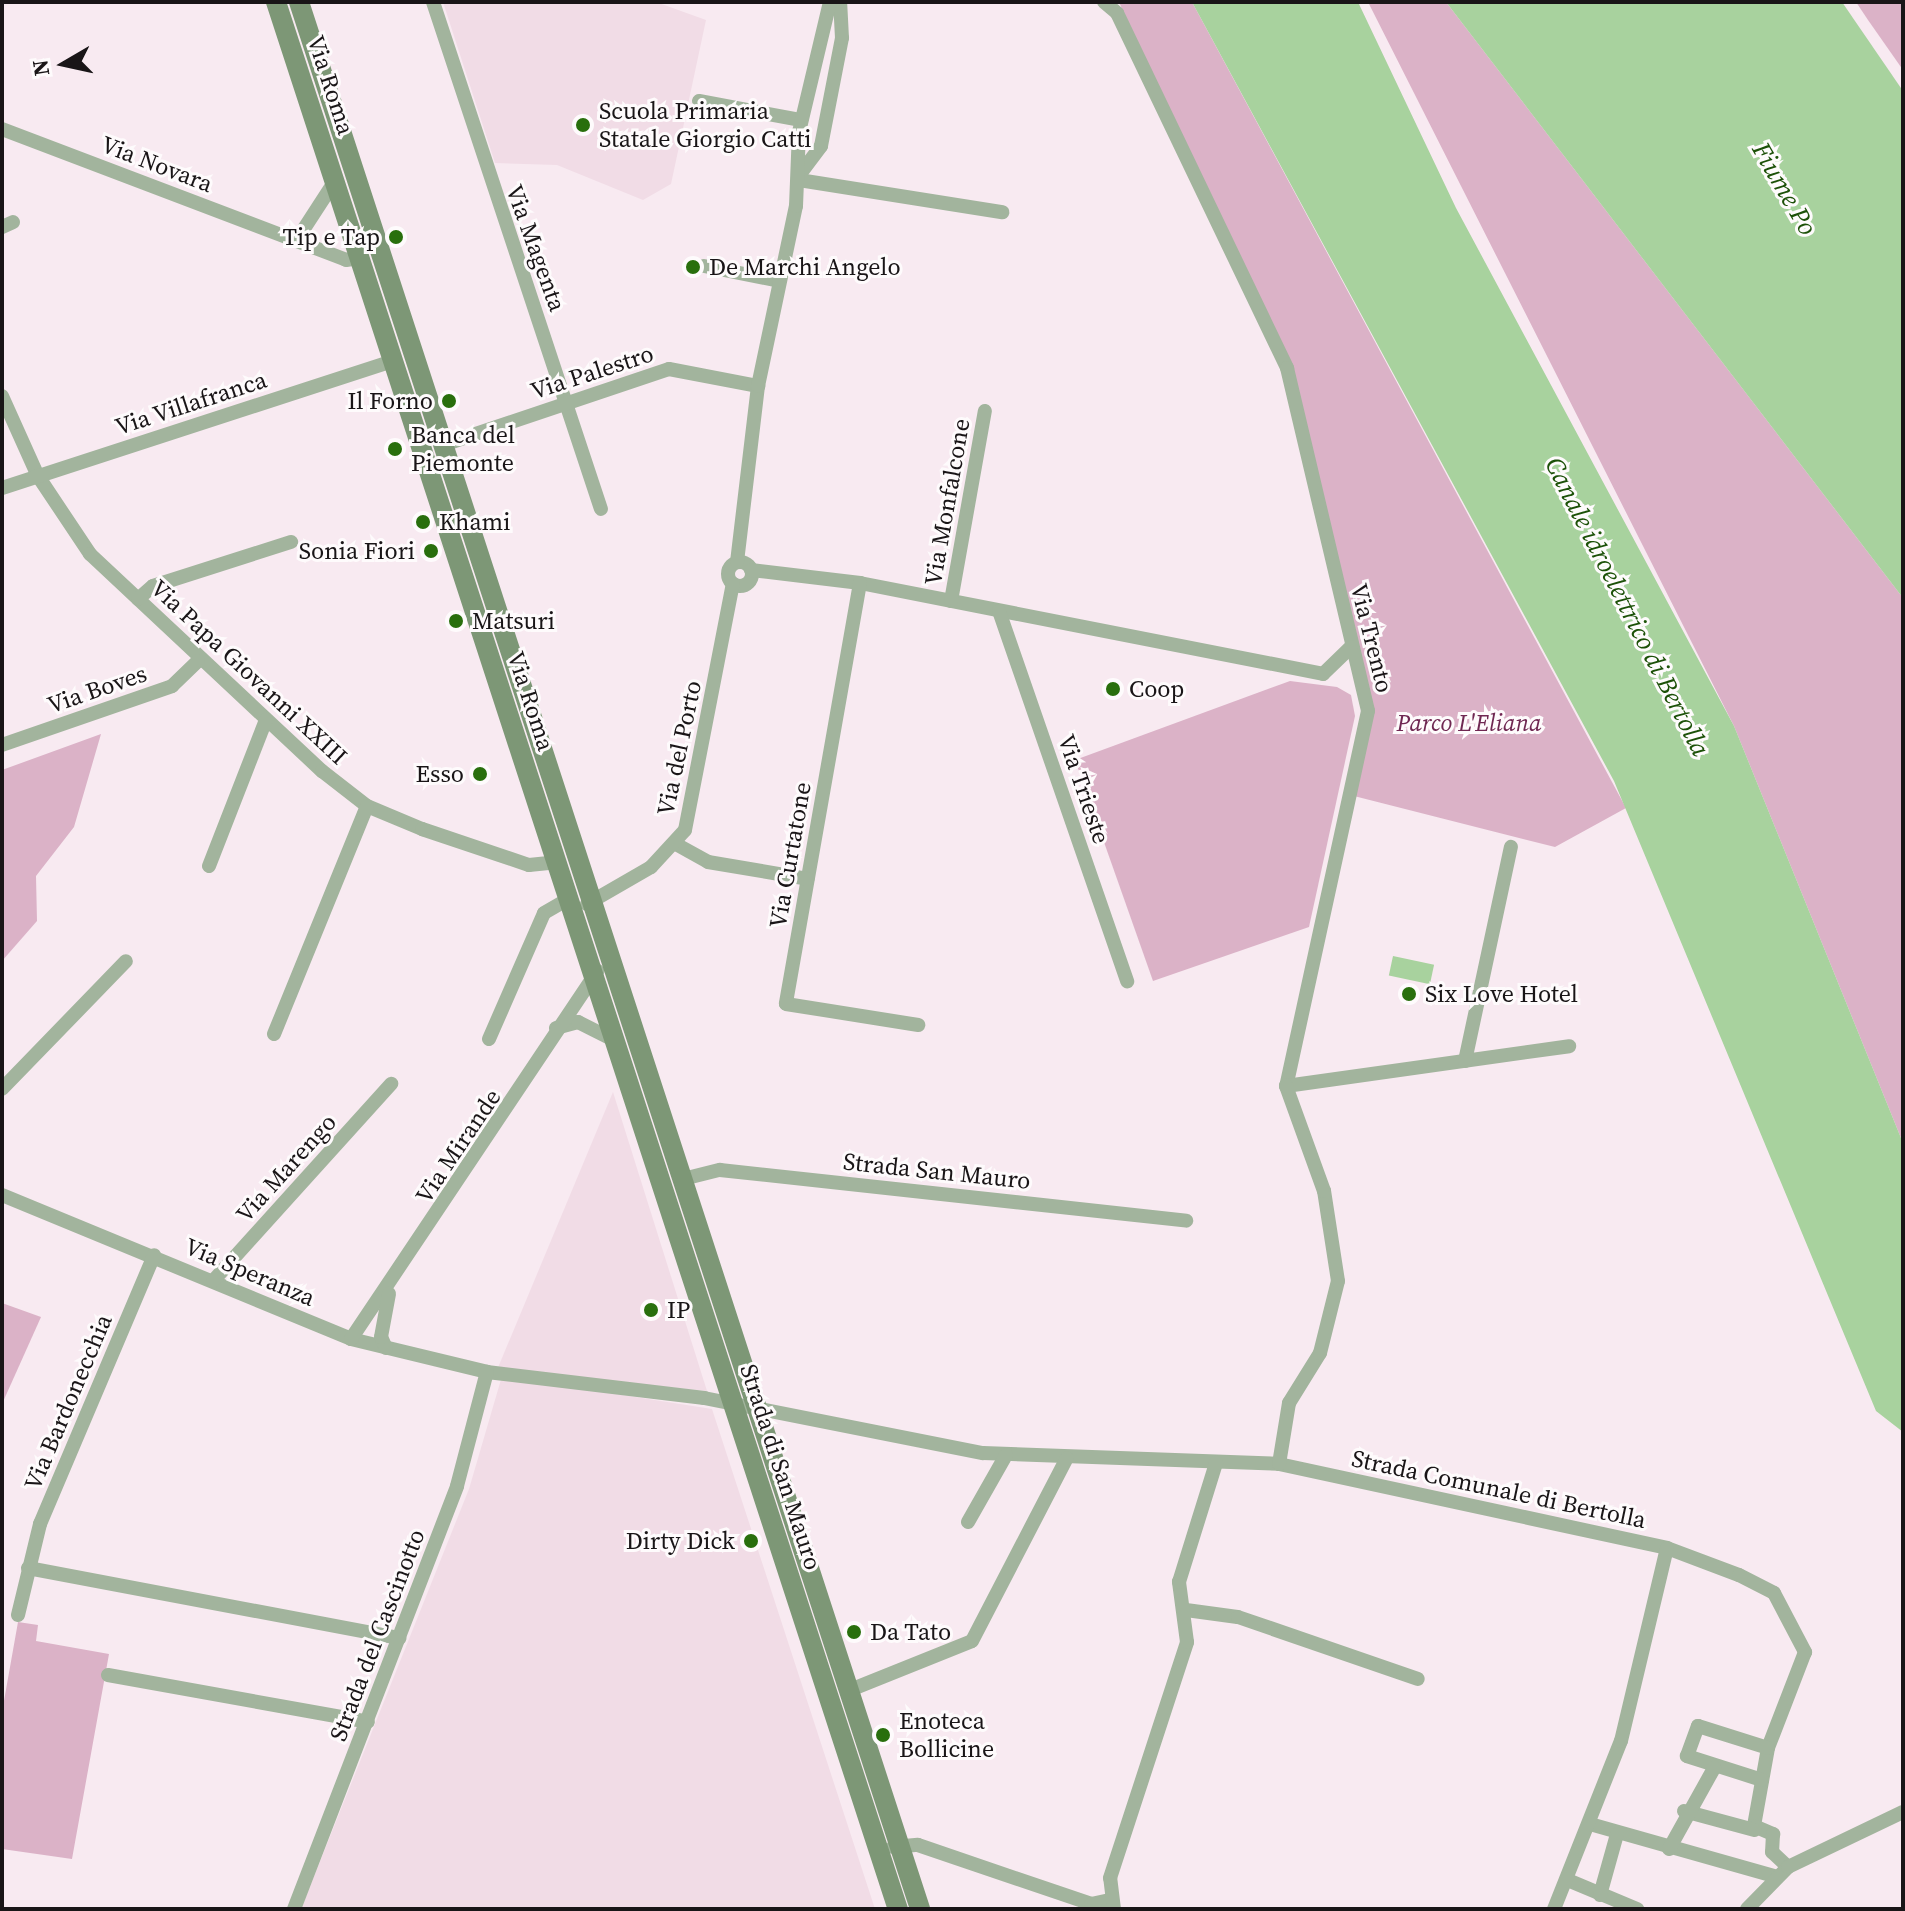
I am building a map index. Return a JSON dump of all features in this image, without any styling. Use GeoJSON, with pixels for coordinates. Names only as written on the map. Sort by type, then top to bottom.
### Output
{"type":"FeatureCollection","features":[{"type":"Feature","properties":{"kind":"main road","name":"Via Roma"},"geometry":{"type":"LineString","coordinates":[[276,2],[632,1097]]}},
{"type":"Feature","properties":{"kind":"main road","name":"Via Roma"},"geometry":{"type":"LineString","coordinates":[[299,2],[653,1091]]}},
{"type":"Feature","properties":{"kind":"main road","name":"Strada di San Mauro"},"geometry":{"type":"LineString","coordinates":[[653,1091],[760,1411],[920,1909]]}},
{"type":"Feature","properties":{"kind":"main road","name":"Strada di San Mauro"},"geometry":{"type":"LineString","coordinates":[[632,1097],[898,1909]]}},
{"type":"Feature","properties":{"kind":"street","name":"Via Magenta"},"geometry":{"type":"LineString","coordinates":[[433,2],[601,509]]}},
{"type":"Feature","properties":{"kind":"street"},"geometry":{"type":"LineString","coordinates":[[751,570],[747,584],[733,584],[727,572],[737,562],[758,386],[800,178],[800,126],[830,2]]}},
{"type":"Feature","properties":{"kind":"street"},"geometry":{"type":"LineString","coordinates":[[800,178],[822,140],[840,46],[840,2]]}},
{"type":"Feature","properties":{"kind":"street","name":"Via Trento"},"geometry":{"type":"LineString","coordinates":[[1104,2],[1117,13],[1287,368],[1368,711],[1286,1086]]}},
{"type":"Feature","properties":{"kind":"street"},"geometry":{"type":"LineString","coordinates":[[819,39],[834,33],[840,46]]}},
{"type":"Feature","properties":{"kind":"street"},"geometry":{"type":"LineString","coordinates":[[699,101],[800,126]]}},
{"type":"Feature","properties":{"kind":"street"},"geometry":{"type":"LineString","coordinates":[[800,126],[804,143],[822,140]]}},
{"type":"Feature","properties":{"kind":"street","name":"Via Novara"},"geometry":{"type":"LineString","coordinates":[[2,129],[296,241],[360,258]]}},
{"type":"Feature","properties":{"kind":"street"},"geometry":{"type":"LineString","coordinates":[[800,178],[1002,212]]}},
{"type":"Feature","properties":{"kind":"street"},"geometry":{"type":"LineString","coordinates":[[296,241],[335,181]]}},
{"type":"Feature","properties":{"kind":"street"},"geometry":{"type":"LineString","coordinates":[[704,266],[780,281]]}},
{"type":"Feature","properties":{"kind":"street","name":"Via Villafranca"},"geometry":{"type":"LineString","coordinates":[[2,488],[394,361]]}},
{"type":"Feature","properties":{"kind":"street","name":"Via Palestro"},"geometry":{"type":"LineString","coordinates":[[443,445],[669,369],[758,386]]}},
{"type":"Feature","properties":{"kind":"street","name":"Via Papa Giovanni XXIII"},"geometry":{"type":"LineString","coordinates":[[2,396],[38,476],[90,554],[198,661],[367,806],[529,865],[556,862]]}},
{"type":"Feature","properties":{"kind":"street","name":"Via Monfalcone"},"geometry":{"type":"LineString","coordinates":[[951,601],[985,411]]}},
{"type":"Feature","properties":{"kind":"street"},"geometry":{"type":"LineString","coordinates":[[138,599],[153,586],[291,542]]}},
{"type":"Feature","properties":{"kind":"street"},"geometry":{"type":"LineString","coordinates":[[737,562],[751,570],[860,583],[1323,674],[1351,647]]}},
{"type":"Feature","properties":{"kind":"street","name":"Via Curtatone"},"geometry":{"type":"LineString","coordinates":[[860,583],[786,1004],[918,1025]]}},
{"type":"Feature","properties":{"kind":"street","name":"Via del Porto"},"geometry":{"type":"LineString","coordinates":[[489,1039],[544,913],[592,902],[630,882],[674,843],[693,809],[733,584]]}},
{"type":"Feature","properties":{"kind":"street","name":"Via Trieste"},"geometry":{"type":"LineString","coordinates":[[999,611],[1127,981]]}},
{"type":"Feature","properties":{"kind":"street","name":"Via Boves"},"geometry":{"type":"LineString","coordinates":[[2,745],[172,686],[198,661]]}},
{"type":"Feature","properties":{"kind":"street"},"geometry":{"type":"LineString","coordinates":[[209,866],[266,720]]}},
{"type":"Feature","properties":{"kind":"street"},"geometry":{"type":"LineString","coordinates":[[274,1034],[367,806]]}},
{"type":"Feature","properties":{"kind":"street"},"geometry":{"type":"LineString","coordinates":[[674,843],[708,862],[808,879]]}},
{"type":"Feature","properties":{"kind":"street"},"geometry":{"type":"LineString","coordinates":[[1465,1061],[1511,847]]}},
{"type":"Feature","properties":{"kind":"street","name":"Via Mirande"},"geometry":{"type":"LineString","coordinates":[[351,1339],[391,1285],[556,1028],[609,956]]}},
{"type":"Feature","properties":{"kind":"street"},"geometry":{"type":"LineString","coordinates":[[2,1089],[126,961]]}},
{"type":"Feature","properties":{"kind":"street"},"geometry":{"type":"LineString","coordinates":[[556,1028],[578,1022],[614,1040]]}},
{"type":"Feature","properties":{"kind":"street"},"geometry":{"type":"LineString","coordinates":[[1279,1464],[1289,1403],[1320,1353],[1338,1281],[1324,1191],[1286,1086],[1569,1046]]}},
{"type":"Feature","properties":{"kind":"street","name":"Via Marengo"},"geometry":{"type":"LineString","coordinates":[[213,1281],[391,1084]]}},
{"type":"Feature","properties":{"kind":"street","name":"Strada San Mauro"},"geometry":{"type":"LineString","coordinates":[[683,1179],[738,1171],[1186,1221]]}},
{"type":"Feature","properties":{"kind":"street","name":"Via Speranza"},"geometry":{"type":"LineString","coordinates":[[2,1195],[154,1255],[351,1339],[487,1372]]}},
{"type":"Feature","properties":{"kind":"street","name":"Via Bardonecchia"},"geometry":{"type":"LineString","coordinates":[[18,1615],[28,1568],[154,1255]]}},
{"type":"Feature","properties":{"kind":"street","name":"Via Mirande"},"geometry":{"type":"LineString","coordinates":[[386,1348],[381,1337],[391,1285]]}},
{"type":"Feature","properties":{"kind":"street","name":"Strada Comunale di Bertolla"},"geometry":{"type":"LineString","coordinates":[[487,1372],[704,1398],[1006,1455],[1279,1464],[1667,1548],[1621,1741],[1570,1881],[1554,1909]]}},
{"type":"Feature","properties":{"kind":"street","name":"Strada del Cascinotto"},"geometry":{"type":"LineString","coordinates":[[294,1909],[457,1486],[487,1372]]}},
{"type":"Feature","properties":{"kind":"street"},"geometry":{"type":"LineString","coordinates":[[968,1522],[1006,1455]]}},
{"type":"Feature","properties":{"kind":"street"},"geometry":{"type":"LineString","coordinates":[[850,1690],[972,1641],[1067,1458]]}},
{"type":"Feature","properties":{"kind":"street"},"geometry":{"type":"LineString","coordinates":[[879,1852],[900,1845],[1091,1904],[1112,1905],[1110,1878],[1187,1642],[1186,1610],[1179,1582],[1216,1463]]}},
{"type":"Feature","properties":{"kind":"street"},"geometry":{"type":"LineString","coordinates":[[1667,1548],[1774,1593],[1791,1617],[1805,1652],[1768,1748],[1755,1830]]}},
{"type":"Feature","properties":{"kind":"street"},"geometry":{"type":"LineString","coordinates":[[28,1568],[399,1638]]}},
{"type":"Feature","properties":{"kind":"street"},"geometry":{"type":"LineString","coordinates":[[1186,1610],[1238,1617],[1418,1679]]}},
{"type":"Feature","properties":{"kind":"street"},"geometry":{"type":"LineString","coordinates":[[108,1675],[368,1722]]}},
{"type":"Feature","properties":{"kind":"street"},"geometry":{"type":"LineString","coordinates":[[1762,1780],[1714,1768],[1687,1756],[1698,1726],[1768,1748]]}},
{"type":"Feature","properties":{"kind":"street"},"geometry":{"type":"LineString","coordinates":[[1669,1849],[1684,1811],[1714,1768]]}},
{"type":"Feature","properties":{"kind":"street"},"geometry":{"type":"LineString","coordinates":[[1684,1811],[1773,1834],[1772,1852],[1783,1872]]}},
{"type":"Feature","properties":{"kind":"street"},"geometry":{"type":"LineString","coordinates":[[1747,1909],[1783,1872],[1903,1812]]}},
{"type":"Feature","properties":{"kind":"street"},"geometry":{"type":"LineString","coordinates":[[1590,1824],[1669,1849],[1783,1872]]}},
{"type":"Feature","properties":{"kind":"street"},"geometry":{"type":"LineString","coordinates":[[1600,1895],[1617,1834]]}},
{"type":"Feature","properties":{"kind":"street"},"geometry":{"type":"LineString","coordinates":[[1570,1881],[1637,1909]]}},
{"type":"Feature","properties":{"kind":"shaded area","name":"Scuola Primaria Statale Giorgio Catti"},"geometry":{"type":"Polygon","coordinates":[[[443,2],[656,2],[706,20],[671,184],[643,200],[557,165],[495,163],[443,2]]]}},
{"type":"Feature","properties":{"kind":"shaded area"},"geometry":{"type":"Polygon","coordinates":[[[613,1092],[707,1391],[497,1370],[613,1092]]]}},
{"type":"Feature","properties":{"kind":"shaded area"},"geometry":{"type":"Polygon","coordinates":[[[502,1376],[712,1409],[875,1909],[301,1909],[469,1489],[502,1376]]]}},
{"type":"Feature","properties":{"kind":"green space","name":"Parco L'Eliana"},"geometry":{"type":"Polygon","coordinates":[[[1119,2],[1192,2],[1626,808],[1555,847],[1350,795],[1368,711],[1287,368],[1119,2]]]}},
{"type":"Feature","properties":{"kind":"green space"},"geometry":{"type":"Polygon","coordinates":[[[1368,2],[1446,2],[1903,598],[1903,1143],[1734,726],[1368,2]]]}},
{"type":"Feature","properties":{"kind":"green space"},"geometry":{"type":"Polygon","coordinates":[[[1856,2],[1903,2],[1903,70],[1868,20],[1856,2]]]}},
{"type":"Feature","properties":{"kind":"green space"},"geometry":{"type":"Polygon","coordinates":[[[1290,681],[1337,687],[1351,695],[1355,716],[1309,927],[1153,981],[1075,760],[1290,681]]]}},
{"type":"Feature","properties":{"kind":"green space"},"geometry":{"type":"Polygon","coordinates":[[[101,734],[74,827],[36,876],[37,921],[2,961],[2,770],[101,734]]]}},
{"type":"Feature","properties":{"kind":"green space"},"geometry":{"type":"Polygon","coordinates":[[[2,1303],[41,1317],[2,1404],[2,1303]]]}},
{"type":"Feature","properties":{"kind":"green space"},"geometry":{"type":"Polygon","coordinates":[[[18,1622],[38,1625],[36,1641],[109,1654],[72,1859],[2,1849],[2,1712],[18,1622]]]}},
{"type":"Feature","properties":{"kind":"water","name":"Canale idroelettrico di Bertolla"},"geometry":{"type":"Polygon","coordinates":[[[1192,2],[1358,2],[1456,208],[1734,726],[1903,1143],[1903,1432],[1876,1411],[1614,781],[1192,2]]]}},
{"type":"Feature","properties":{"kind":"water","name":"Fiume Po"},"geometry":{"type":"Polygon","coordinates":[[[1446,2],[1842,2],[1903,91],[1903,598],[1446,2]]]}},
{"type":"Feature","properties":{"kind":"water"},"geometry":{"type":"Polygon","coordinates":[[[1393,956],[1434,965],[1430,984],[1389,976],[1393,956]]]}},
{"type":"Feature","properties":{"kind":"place","name":"Scuola Primaria Statale Giorgio Catti"},"geometry":{"type":"Point","coordinates":[583,125]}},
{"type":"Feature","properties":{"kind":"place","name":"Tip e Tap"},"geometry":{"type":"Point","coordinates":[396,237]}},
{"type":"Feature","properties":{"kind":"place","name":"De Marchi Angelo"},"geometry":{"type":"Point","coordinates":[693,267]}},
{"type":"Feature","properties":{"kind":"place","name":"Il Forno"},"geometry":{"type":"Point","coordinates":[449,401]}},
{"type":"Feature","properties":{"kind":"place","name":"Banca del Piemonte"},"geometry":{"type":"Point","coordinates":[395,449]}},
{"type":"Feature","properties":{"kind":"place","name":"Khami"},"geometry":{"type":"Point","coordinates":[423,522]}},
{"type":"Feature","properties":{"kind":"place","name":"Sonia Fiori"},"geometry":{"type":"Point","coordinates":[431,551]}},
{"type":"Feature","properties":{"kind":"place","name":"Matsuri"},"geometry":{"type":"Point","coordinates":[456,621]}},
{"type":"Feature","properties":{"kind":"place","name":"Coop"},"geometry":{"type":"Point","coordinates":[1113,689]}},
{"type":"Feature","properties":{"kind":"place","name":"Esso"},"geometry":{"type":"Point","coordinates":[480,774]}},
{"type":"Feature","properties":{"kind":"place","name":"Six Love Hotel"},"geometry":{"type":"Point","coordinates":[1409,994]}},
{"type":"Feature","properties":{"kind":"place","name":"IP"},"geometry":{"type":"Point","coordinates":[651,1310]}},
{"type":"Feature","properties":{"kind":"place","name":"Dirty Dick"},"geometry":{"type":"Point","coordinates":[751,1541]}},
{"type":"Feature","properties":{"kind":"place","name":"Da Tato"},"geometry":{"type":"Point","coordinates":[854,1632]}},
{"type":"Feature","properties":{"kind":"place","name":"Enoteca Bollicine"},"geometry":{"type":"Point","coordinates":[883,1735]}}]}
